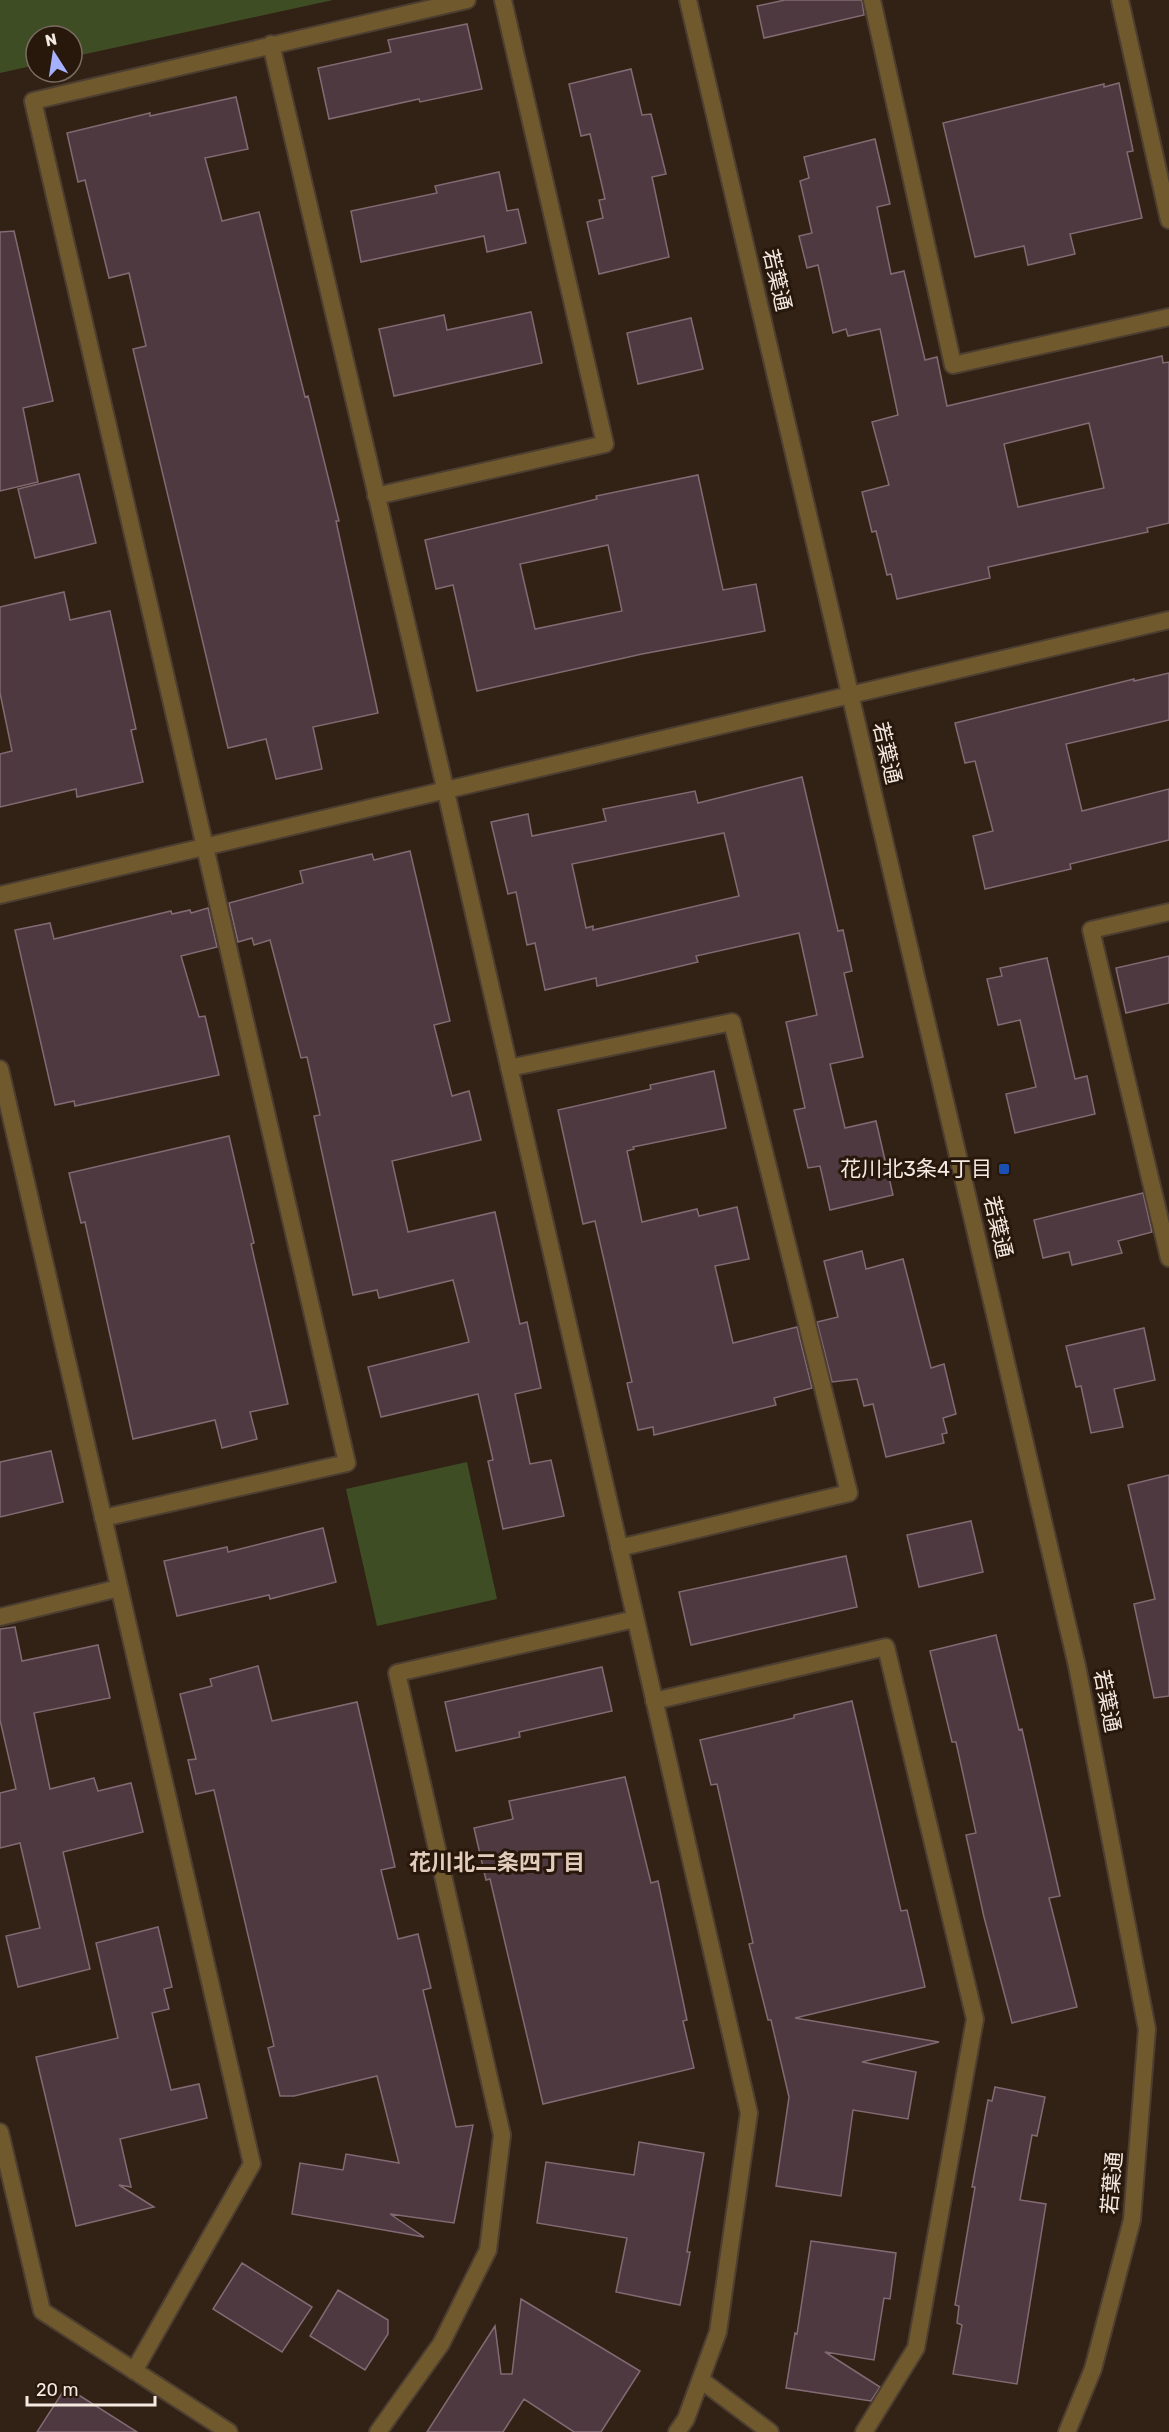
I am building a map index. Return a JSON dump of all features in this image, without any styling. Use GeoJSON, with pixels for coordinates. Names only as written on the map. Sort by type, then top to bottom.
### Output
{"type":"FeatureCollection","features":[{"type":"Feature","properties":{"kind":"street"},"geometry":{"type":"LineString","coordinates":[[103,1518],[347,1463],[33,100],[467,0]]}},
{"type":"Feature","properties":{"kind":"street"},"geometry":{"type":"LineString","coordinates":[[376,496],[605,444],[503,0]]}},
{"type":"Feature","properties":{"kind":"street","name":"若葉通"},"geometry":{"type":"LineString","coordinates":[[688,0],[1077,1666],[1147,2030],[1132,2220],[1093,2369],[1067,2432]]}},
{"type":"Feature","properties":{"kind":"street"},"geometry":{"type":"LineString","coordinates":[[872,0],[953,365],[1169,317]]}},
{"type":"Feature","properties":{"kind":"street"},"geometry":{"type":"LineString","coordinates":[[1120,0],[1169,220]]}},
{"type":"Feature","properties":{"kind":"street"},"geometry":{"type":"LineString","coordinates":[[271,44],[446,792],[748,2113],[718,2332],[686,2419],[677,2432]]}},
{"type":"Feature","properties":{"kind":"street"},"geometry":{"type":"LineString","coordinates":[[0,895],[446,792],[850,694],[1169,620]]}},
{"type":"Feature","properties":{"kind":"street"},"geometry":{"type":"LineString","coordinates":[[1169,912],[1090,930],[1169,1258]]}},
{"type":"Feature","properties":{"kind":"street"},"geometry":{"type":"LineString","coordinates":[[509,1068],[732,1022],[849,1493],[619,1548]]}},
{"type":"Feature","properties":{"kind":"street"},"geometry":{"type":"LineString","coordinates":[[0,1069],[252,2164],[134,2370]]}},
{"type":"Feature","properties":{"kind":"street"},"geometry":{"type":"LineString","coordinates":[[0,1617],[119,1588]]}},
{"type":"Feature","properties":{"kind":"street"},"geometry":{"type":"LineString","coordinates":[[378,2432],[441,2344],[488,2250],[502,2135],[397,1673],[635,1619]]}},
{"type":"Feature","properties":{"kind":"street"},"geometry":{"type":"LineString","coordinates":[[654,1701],[886,1647],[975,2019],[916,2348],[864,2432]]}},
{"type":"Feature","properties":{"kind":"street"},"geometry":{"type":"LineString","coordinates":[[0,2132],[42,2311],[229,2432]]}},
{"type":"Feature","properties":{"kind":"street"},"geometry":{"type":"LineString","coordinates":[[701,2380],[770,2432]]}},
{"type":"Feature","properties":{"kind":"green space"},"geometry":{"type":"Polygon","coordinates":[[[0,0],[333,0],[84,54],[84,24],[24,24],[24,68],[0,73],[0,0]]]}},
{"type":"Feature","properties":{"kind":"green space"},"geometry":{"type":"Polygon","coordinates":[[[467,1462],[497,1599],[377,1626],[346,1489],[467,1462]]]}},
{"type":"Feature","properties":{"kind":"building"},"geometry":{"type":"Polygon","coordinates":[[[785,0],[862,0],[864,15],[764,38],[757,6],[785,0]]]}},
{"type":"Feature","properties":{"kind":"building"},"geometry":{"type":"Polygon","coordinates":[[[467,24],[482,89],[420,102],[419,99],[329,119],[318,68],[391,52],[388,40],[467,24]]]}},
{"type":"Feature","properties":{"kind":"building"},"geometry":{"type":"Polygon","coordinates":[[[631,69],[642,115],[651,114],[666,174],[652,177],[669,257],[599,274],[587,222],[603,218],[599,200],[605,199],[590,134],[581,136],[569,84],[631,69]]]}},
{"type":"Feature","properties":{"kind":"building"},"geometry":{"type":"Polygon","coordinates":[[[1119,83],[1133,151],[1127,152],[1142,218],[1070,234],[1075,254],[1028,265],[1024,246],[975,257],[943,123],[1104,84],[1104,87],[1119,83]]]}},
{"type":"Feature","properties":{"kind":"building"},"geometry":{"type":"Polygon","coordinates":[[[236,97],[248,149],[205,158],[222,221],[259,212],[305,397],[308,396],[339,521],[336,521],[378,713],[313,727],[322,769],[276,779],[266,739],[228,748],[133,349],[146,346],[129,273],[109,278],[85,180],[78,182],[67,133],[150,113],[150,116],[236,97]]]}},
{"type":"Feature","properties":{"kind":"building"},"geometry":{"type":"Polygon","coordinates":[[[875,139],[890,204],[877,207],[891,274],[904,271],[925,360],[937,357],[947,406],[1162,356],[1163,363],[1169,362],[1169,523],[1147,528],[1148,532],[988,567],[990,578],[897,599],[891,574],[887,575],[876,531],[872,532],[862,492],[889,485],[872,422],[898,415],[880,329],[848,336],[846,329],[833,333],[818,265],[807,268],[799,236],[812,233],[800,181],[809,178],[804,157],[875,139]],[[1089,423],[1004,444],[1018,507],[1104,488],[1089,423]]]}},
{"type":"Feature","properties":{"kind":"building"},"geometry":{"type":"Polygon","coordinates":[[[499,172],[507,211],[518,209],[526,243],[487,252],[484,236],[361,262],[351,211],[437,193],[435,186],[499,172]]]}},
{"type":"Feature","properties":{"kind":"building"},"geometry":{"type":"Polygon","coordinates":[[[14,231],[53,401],[23,408],[38,482],[0,491],[0,232],[14,231]]]}},
{"type":"Feature","properties":{"kind":"building"},"geometry":{"type":"Polygon","coordinates":[[[531,312],[542,363],[394,396],[379,329],[444,315],[447,330],[531,312]]]}},
{"type":"Feature","properties":{"kind":"building"},"geometry":{"type":"Polygon","coordinates":[[[691,318],[703,369],[638,384],[627,333],[691,318]]]}},
{"type":"Feature","properties":{"kind":"building"},"geometry":{"type":"Polygon","coordinates":[[[79,474],[96,543],[35,558],[18,489],[79,474]]]}},
{"type":"Feature","properties":{"kind":"building"},"geometry":{"type":"Polygon","coordinates":[[[698,475],[723,590],[756,584],[765,631],[642,654],[477,691],[453,585],[436,589],[425,540],[597,499],[596,496],[698,475]],[[608,545],[520,564],[535,629],[622,611],[608,545]]]}},
{"type":"Feature","properties":{"kind":"building"},"geometry":{"type":"Polygon","coordinates":[[[64,592],[70,620],[110,611],[136,729],[131,730],[143,782],[77,797],[76,789],[0,807],[0,754],[12,751],[0,693],[0,607],[64,592]]]}},
{"type":"Feature","properties":{"kind":"building"},"geometry":{"type":"Polygon","coordinates":[[[1169,673],[1169,720],[1066,744],[1082,811],[1169,789],[1169,840],[1070,864],[1071,869],[985,889],[973,836],[993,831],[975,761],[965,763],[955,723],[1134,679],[1134,681],[1169,673]]]}},
{"type":"Feature","properties":{"kind":"building"},"geometry":{"type":"Polygon","coordinates":[[[802,777],[838,931],[843,930],[852,971],[844,973],[863,1057],[830,1064],[845,1128],[876,1121],[893,1195],[830,1210],[820,1166],[808,1168],[794,1110],[805,1108],[786,1022],[817,1015],[799,933],[696,956],[698,962],[597,986],[596,978],[545,990],[535,943],[527,945],[516,892],[508,894],[491,822],[528,814],[532,836],[606,821],[603,809],[695,791],[698,803],[802,777]],[[724,833],[572,864],[586,928],[593,926],[593,930],[739,896],[724,833]]]}},
{"type":"Feature","properties":{"kind":"building"},"geometry":{"type":"Polygon","coordinates":[[[410,851],[450,1021],[434,1025],[452,1096],[469,1091],[481,1140],[392,1161],[408,1232],[495,1212],[520,1324],[527,1322],[541,1388],[515,1394],[530,1464],[551,1460],[564,1516],[503,1529],[488,1461],[493,1460],[478,1394],[381,1417],[368,1367],[469,1342],[453,1280],[379,1298],[377,1290],[353,1295],[314,1116],[320,1115],[307,1057],[301,1058],[270,940],[254,945],[252,938],[238,942],[229,903],[303,883],[300,871],[372,854],[374,860],[410,851]]]}},
{"type":"Feature","properties":{"kind":"building"},"geometry":{"type":"Polygon","coordinates":[[[208,908],[217,947],[181,956],[199,1017],[205,1016],[219,1075],[75,1106],[74,1101],[55,1105],[15,930],[50,923],[54,939],[171,911],[172,914],[190,910],[191,913],[208,908]]]}},
{"type":"Feature","properties":{"kind":"building"},"geometry":{"type":"Polygon","coordinates":[[[1169,956],[1169,1003],[1126,1013],[1116,968],[1169,956]]]}},
{"type":"Feature","properties":{"kind":"building"},"geometry":{"type":"Polygon","coordinates":[[[1047,958],[1075,1079],[1087,1076],[1095,1114],[1015,1133],[1006,1094],[1036,1087],[1020,1020],[998,1025],[987,979],[1002,976],[1000,968],[1047,958]]]}},
{"type":"Feature","properties":{"kind":"building"},"geometry":{"type":"Polygon","coordinates":[[[714,1071],[726,1128],[633,1147],[634,1149],[627,1151],[642,1222],[697,1209],[699,1216],[737,1207],[749,1259],[715,1266],[733,1343],[797,1327],[812,1388],[774,1398],[776,1405],[654,1435],[653,1427],[638,1430],[627,1383],[632,1382],[595,1221],[583,1224],[558,1110],[651,1089],[650,1085],[714,1071]]]}},
{"type":"Feature","properties":{"kind":"building"},"geometry":{"type":"Polygon","coordinates":[[[229,1136],[288,1404],[250,1412],[257,1439],[222,1448],[215,1420],[133,1439],[85,1222],[81,1223],[69,1173],[229,1136]]]}},
{"type":"Feature","properties":{"kind":"building"},"geometry":{"type":"Polygon","coordinates":[[[1143,1193],[1152,1232],[1118,1241],[1122,1253],[1072,1265],[1069,1252],[1043,1258],[1034,1220],[1143,1193]]]}},
{"type":"Feature","properties":{"kind":"building"},"geometry":{"type":"Polygon","coordinates":[[[862,1251],[866,1269],[903,1259],[931,1368],[944,1364],[956,1414],[943,1418],[947,1433],[942,1434],[944,1443],[886,1457],[873,1404],[864,1406],[857,1379],[832,1382],[817,1322],[838,1317],[824,1261],[862,1251]]]}},
{"type":"Feature","properties":{"kind":"building"},"geometry":{"type":"Polygon","coordinates":[[[1144,1328],[1155,1380],[1114,1389],[1123,1427],[1091,1433],[1081,1386],[1076,1387],[1066,1346],[1144,1328]]]}},
{"type":"Feature","properties":{"kind":"building"},"geometry":{"type":"Polygon","coordinates":[[[51,1451],[63,1502],[0,1517],[0,1462],[51,1451]]]}},
{"type":"Feature","properties":{"kind":"building"},"geometry":{"type":"Polygon","coordinates":[[[1169,1475],[1169,1696],[1154,1698],[1134,1604],[1155,1599],[1128,1485],[1169,1475]]]}},
{"type":"Feature","properties":{"kind":"building"},"geometry":{"type":"Polygon","coordinates":[[[971,1521],[983,1572],[919,1587],[907,1535],[971,1521]]]}},
{"type":"Feature","properties":{"kind":"building"},"geometry":{"type":"Polygon","coordinates":[[[323,1528],[336,1582],[270,1599],[269,1595],[177,1616],[164,1561],[227,1547],[228,1552],[323,1528]]]}},
{"type":"Feature","properties":{"kind":"building"},"geometry":{"type":"Polygon","coordinates":[[[846,1556],[857,1607],[691,1645],[679,1592],[846,1556]]]}},
{"type":"Feature","properties":{"kind":"building"},"geometry":{"type":"Polygon","coordinates":[[[15,1627],[22,1661],[98,1645],[110,1698],[34,1713],[50,1789],[94,1778],[98,1791],[131,1783],[143,1832],[63,1852],[90,1969],[18,1987],[6,1936],[40,1928],[20,1843],[0,1848],[0,1793],[16,1789],[0,1720],[0,1629],[15,1627]]]}},
{"type":"Feature","properties":{"kind":"building"},"geometry":{"type":"Polygon","coordinates":[[[996,1635],[1019,1730],[1022,1729],[1060,1896],[1049,1898],[1077,2007],[1012,2023],[984,1917],[966,1835],[976,1833],[956,1742],[952,1742],[930,1651],[996,1635]]]}},
{"type":"Feature","properties":{"kind":"building"},"geometry":{"type":"Polygon","coordinates":[[[258,1666],[272,1721],[357,1702],[395,1867],[381,1870],[398,1939],[418,1934],[431,1988],[423,1990],[456,2127],[473,2125],[454,2223],[390,2214],[424,2237],[292,2214],[300,2163],[343,2170],[346,2154],[399,2163],[377,2076],[294,2096],[280,2096],[268,2048],[274,2046],[214,1790],[196,1794],[188,1760],[196,1759],[180,1694],[212,1686],[210,1679],[258,1666]]]}},
{"type":"Feature","properties":{"kind":"building"},"geometry":{"type":"Polygon","coordinates":[[[602,1667],[612,1711],[519,1732],[520,1737],[456,1751],[445,1702],[602,1667]]]}},
{"type":"Feature","properties":{"kind":"building"},"geometry":{"type":"Polygon","coordinates":[[[852,1701],[901,1911],[907,1910],[925,1987],[795,2018],[939,2042],[862,2062],[916,2072],[908,2119],[853,2110],[841,2196],[776,2186],[789,2097],[771,2020],[768,2020],[749,1944],[753,1943],[717,1784],[711,1785],[700,1740],[794,1718],[794,1715],[852,1701]]]}},
{"type":"Feature","properties":{"kind":"building"},"geometry":{"type":"Polygon","coordinates":[[[625,1777],[651,1883],[658,1881],[687,2020],[683,2021],[694,2068],[543,2104],[490,1879],[486,1880],[474,1828],[513,1819],[509,1801],[625,1777]]]}},
{"type":"Feature","properties":{"kind":"building"},"geometry":{"type":"Polygon","coordinates":[[[158,1927],[172,1987],[164,1989],[169,2009],[152,2013],[171,2090],[199,2084],[207,2118],[120,2139],[131,2187],[119,2185],[154,2207],[76,2226],[36,2057],[118,2038],[96,1943],[158,1927]]]}},
{"type":"Feature","properties":{"kind":"building"},"geometry":{"type":"Polygon","coordinates":[[[995,2087],[1045,2097],[1037,2136],[1032,2135],[1020,2200],[1046,2204],[1017,2384],[953,2374],[962,2325],[957,2323],[959,2306],[955,2305],[975,2187],[972,2187],[988,2100],[992,2101],[995,2087]]]}},
{"type":"Feature","properties":{"kind":"building"},"geometry":{"type":"Polygon","coordinates":[[[639,2142],[704,2153],[680,2305],[616,2292],[627,2238],[537,2223],[546,2162],[634,2175],[639,2142]]]}},
{"type":"Feature","properties":{"kind":"building"},"geometry":{"type":"Polygon","coordinates":[[[811,2241],[896,2253],[890,2299],[884,2298],[874,2360],[825,2352],[880,2387],[871,2401],[786,2388],[811,2241]]]}},
{"type":"Feature","properties":{"kind":"building"},"geometry":{"type":"Polygon","coordinates":[[[242,2263],[312,2307],[282,2352],[213,2309],[242,2263]]]}},
{"type":"Feature","properties":{"kind":"building"},"geometry":{"type":"Polygon","coordinates":[[[338,2290],[388,2320],[388,2334],[365,2370],[310,2336],[338,2290]]]}},
{"type":"Feature","properties":{"kind":"building"},"geometry":{"type":"Polygon","coordinates":[[[521,2299],[640,2371],[601,2432],[574,2432],[524,2399],[503,2432],[427,2432],[495,2326],[501,2374],[512,2374],[521,2299]]]}},
{"type":"Feature","properties":{"kind":"building"},"geometry":{"type":"Polygon","coordinates":[[[66,2387],[137,2432],[37,2432],[66,2387]]]}},
{"type":"Feature","properties":{"kind":"place","name":"花川北3条4丁目"},"geometry":{"type":"Point","coordinates":[1004,1169]}},
{"type":"Feature","properties":{"kind":"district","name":"花川北二条四丁目"},"geometry":{"type":"Point","coordinates":[497,1862]}}]}
